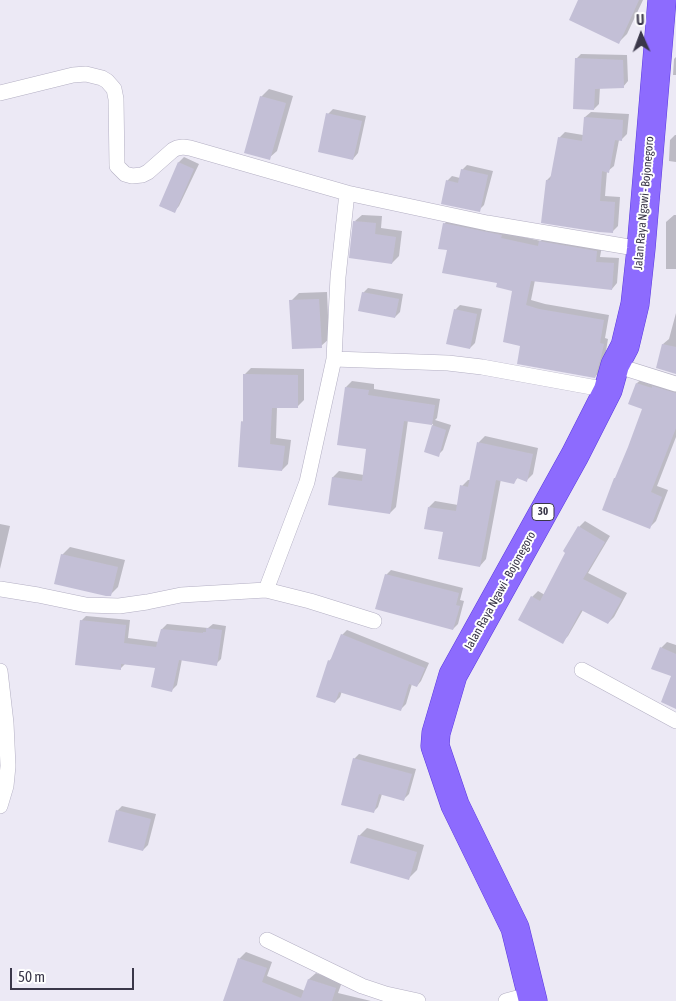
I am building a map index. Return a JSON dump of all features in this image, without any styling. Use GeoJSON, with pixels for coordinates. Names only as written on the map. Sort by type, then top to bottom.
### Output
{"type":"FeatureCollection","features":[{"type":"Feature","properties":{"kind":"highway","name":"Jalan Raya Ngawi - Bojonegoro"},"geometry":{"type":"LineString","coordinates":[[533,997],[515,928],[455,805],[435,746],[436,733],[453,675],[575,455],[612,378],[625,346],[635,304],[641,249],[662,0]]}},
{"type":"Feature","properties":{"kind":"street"},"geometry":{"type":"LineString","coordinates":[[0,92],[73,75],[86,74],[102,78],[114,90],[116,99],[117,166],[125,174],[132,176],[148,172],[173,150],[183,147],[190,148],[347,193],[487,223],[641,249]]}},
{"type":"Feature","properties":{"kind":"street"},"geometry":{"type":"LineString","coordinates":[[266,590],[307,482],[334,359],[338,276],[347,193]]}},
{"type":"Feature","properties":{"kind":"street"},"geometry":{"type":"LineString","coordinates":[[334,359],[448,363],[676,384]]}},
{"type":"Feature","properties":{"kind":"street"},"geometry":{"type":"LineString","coordinates":[[0,589],[86,605],[119,606],[181,595],[266,590],[310,600],[374,621]]}},
{"type":"Feature","properties":{"kind":"street"},"geometry":{"type":"LineString","coordinates":[[582,670],[676,721]]}},
{"type":"Feature","properties":{"kind":"street"},"geometry":{"type":"LineString","coordinates":[[0,671],[6,723],[8,766],[6,786],[0,806]]}},
{"type":"Feature","properties":{"kind":"street"},"geometry":{"type":"LineString","coordinates":[[267,940],[362,986],[386,994],[418,1001]]}},
{"type":"Feature","properties":{"kind":"street"},"geometry":{"type":"LineString","coordinates":[[506,1001],[533,997]]}},
{"type":"Feature","properties":{"kind":"building"},"geometry":{"type":"Polygon","coordinates":[[[578,0],[639,0],[619,44],[569,20],[578,0]]]}},
{"type":"Feature","properties":{"kind":"building"},"geometry":{"type":"Polygon","coordinates":[[[575,58],[623,60],[624,88],[595,89],[594,110],[573,109],[575,58]]]}},
{"type":"Feature","properties":{"kind":"building"},"geometry":{"type":"Polygon","coordinates":[[[260,96],[286,103],[270,160],[244,153],[260,96]]]}},
{"type":"Feature","properties":{"kind":"building"},"geometry":{"type":"Polygon","coordinates":[[[326,113],[362,121],[353,160],[318,152],[326,113]]]}},
{"type":"Feature","properties":{"kind":"building"},"geometry":{"type":"Polygon","coordinates":[[[584,117],[623,120],[622,141],[615,140],[609,173],[602,171],[600,201],[615,202],[613,233],[541,223],[546,180],[550,180],[558,137],[582,141],[584,117]]]}},
{"type":"Feature","properties":{"kind":"building"},"geometry":{"type":"Polygon","coordinates":[[[178,162],[194,169],[175,213],[159,206],[178,162]]]}},
{"type":"Feature","properties":{"kind":"building"},"geometry":{"type":"Polygon","coordinates":[[[461,169],[488,175],[480,212],[441,204],[446,180],[458,183],[461,169]]]}},
{"type":"Feature","properties":{"kind":"building"},"geometry":{"type":"Polygon","coordinates":[[[353,221],[376,223],[375,234],[396,237],[392,264],[349,258],[353,221]]]}},
{"type":"Feature","properties":{"kind":"building"},"geometry":{"type":"Polygon","coordinates":[[[443,223],[502,235],[501,238],[538,246],[539,241],[597,251],[596,262],[614,263],[612,290],[531,281],[526,305],[604,320],[600,343],[604,344],[595,378],[517,364],[520,346],[503,342],[512,291],[496,287],[497,283],[442,273],[447,250],[438,249],[443,223]]]}},
{"type":"Feature","properties":{"kind":"building"},"geometry":{"type":"Polygon","coordinates":[[[362,292],[399,299],[395,318],[358,311],[362,292]]]}},
{"type":"Feature","properties":{"kind":"building"},"geometry":{"type":"Polygon","coordinates":[[[319,299],[322,348],[292,349],[289,300],[319,299]]]}},
{"type":"Feature","properties":{"kind":"building"},"geometry":{"type":"Polygon","coordinates":[[[454,309],[477,314],[470,349],[446,344],[454,309]]]}},
{"type":"Feature","properties":{"kind":"building"},"geometry":{"type":"Polygon","coordinates":[[[662,344],[676,347],[676,374],[656,368],[662,344]]]}},
{"type":"Feature","properties":{"kind":"building"},"geometry":{"type":"Polygon","coordinates":[[[243,374],[298,375],[298,408],[272,408],[270,444],[285,446],[282,471],[238,467],[241,421],[243,422],[243,374]]]}},
{"type":"Feature","properties":{"kind":"building"},"geometry":{"type":"Polygon","coordinates":[[[636,383],[676,393],[676,428],[651,492],[662,497],[650,529],[602,510],[642,409],[628,404],[636,383]]]}},
{"type":"Feature","properties":{"kind":"building"},"geometry":{"type":"Polygon","coordinates":[[[345,387],[369,390],[368,395],[435,405],[432,425],[404,421],[390,514],[328,505],[332,477],[362,481],[366,449],[337,445],[345,387]]]}},
{"type":"Feature","properties":{"kind":"building"},"geometry":{"type":"Polygon","coordinates":[[[432,425],[446,430],[439,457],[424,452],[432,425]]]}},
{"type":"Feature","properties":{"kind":"building"},"geometry":{"type":"Polygon","coordinates":[[[477,442],[533,454],[527,482],[517,478],[514,484],[496,480],[480,567],[438,559],[443,532],[424,529],[428,507],[456,511],[460,485],[468,487],[477,442]]]}},
{"type":"Feature","properties":{"kind":"building"},"geometry":{"type":"Polygon","coordinates":[[[578,526],[605,542],[583,579],[622,599],[608,624],[581,610],[563,644],[518,620],[531,596],[540,601],[565,553],[563,551],[578,526]]]}},
{"type":"Feature","properties":{"kind":"building"},"geometry":{"type":"Polygon","coordinates":[[[61,554],[118,567],[111,596],[54,584],[61,554]]]}},
{"type":"Feature","properties":{"kind":"building"},"geometry":{"type":"Polygon","coordinates":[[[385,574],[459,593],[456,605],[460,606],[453,630],[375,609],[385,574]]]}},
{"type":"Feature","properties":{"kind":"building"},"geometry":{"type":"Polygon","coordinates":[[[80,620],[126,625],[124,643],[156,647],[161,629],[203,633],[206,632],[206,628],[222,630],[217,666],[179,660],[172,692],[151,687],[155,668],[121,664],[121,670],[75,665],[80,620]]]}},
{"type":"Feature","properties":{"kind":"building"},"geometry":{"type":"Polygon","coordinates":[[[341,634],[425,668],[417,687],[409,684],[401,711],[339,692],[335,703],[316,697],[328,660],[330,661],[341,634]]]}},
{"type":"Feature","properties":{"kind":"building"},"geometry":{"type":"Polygon","coordinates":[[[660,647],[676,654],[676,709],[661,702],[671,676],[651,669],[660,647]]]}},
{"type":"Feature","properties":{"kind":"building"},"geometry":{"type":"Polygon","coordinates":[[[353,758],[412,774],[404,801],[379,794],[374,813],[341,805],[353,758]]]}},
{"type":"Feature","properties":{"kind":"building"},"geometry":{"type":"Polygon","coordinates":[[[116,810],[151,819],[143,851],[108,842],[116,810]]]}},
{"type":"Feature","properties":{"kind":"building"},"geometry":{"type":"Polygon","coordinates":[[[358,835],[417,852],[409,880],[350,863],[358,835]]]}},
{"type":"Feature","properties":{"kind":"building"},"geometry":{"type":"Polygon","coordinates":[[[238,958],[267,968],[262,982],[301,998],[308,979],[336,988],[332,1001],[223,1001],[238,958]]]}}]}
